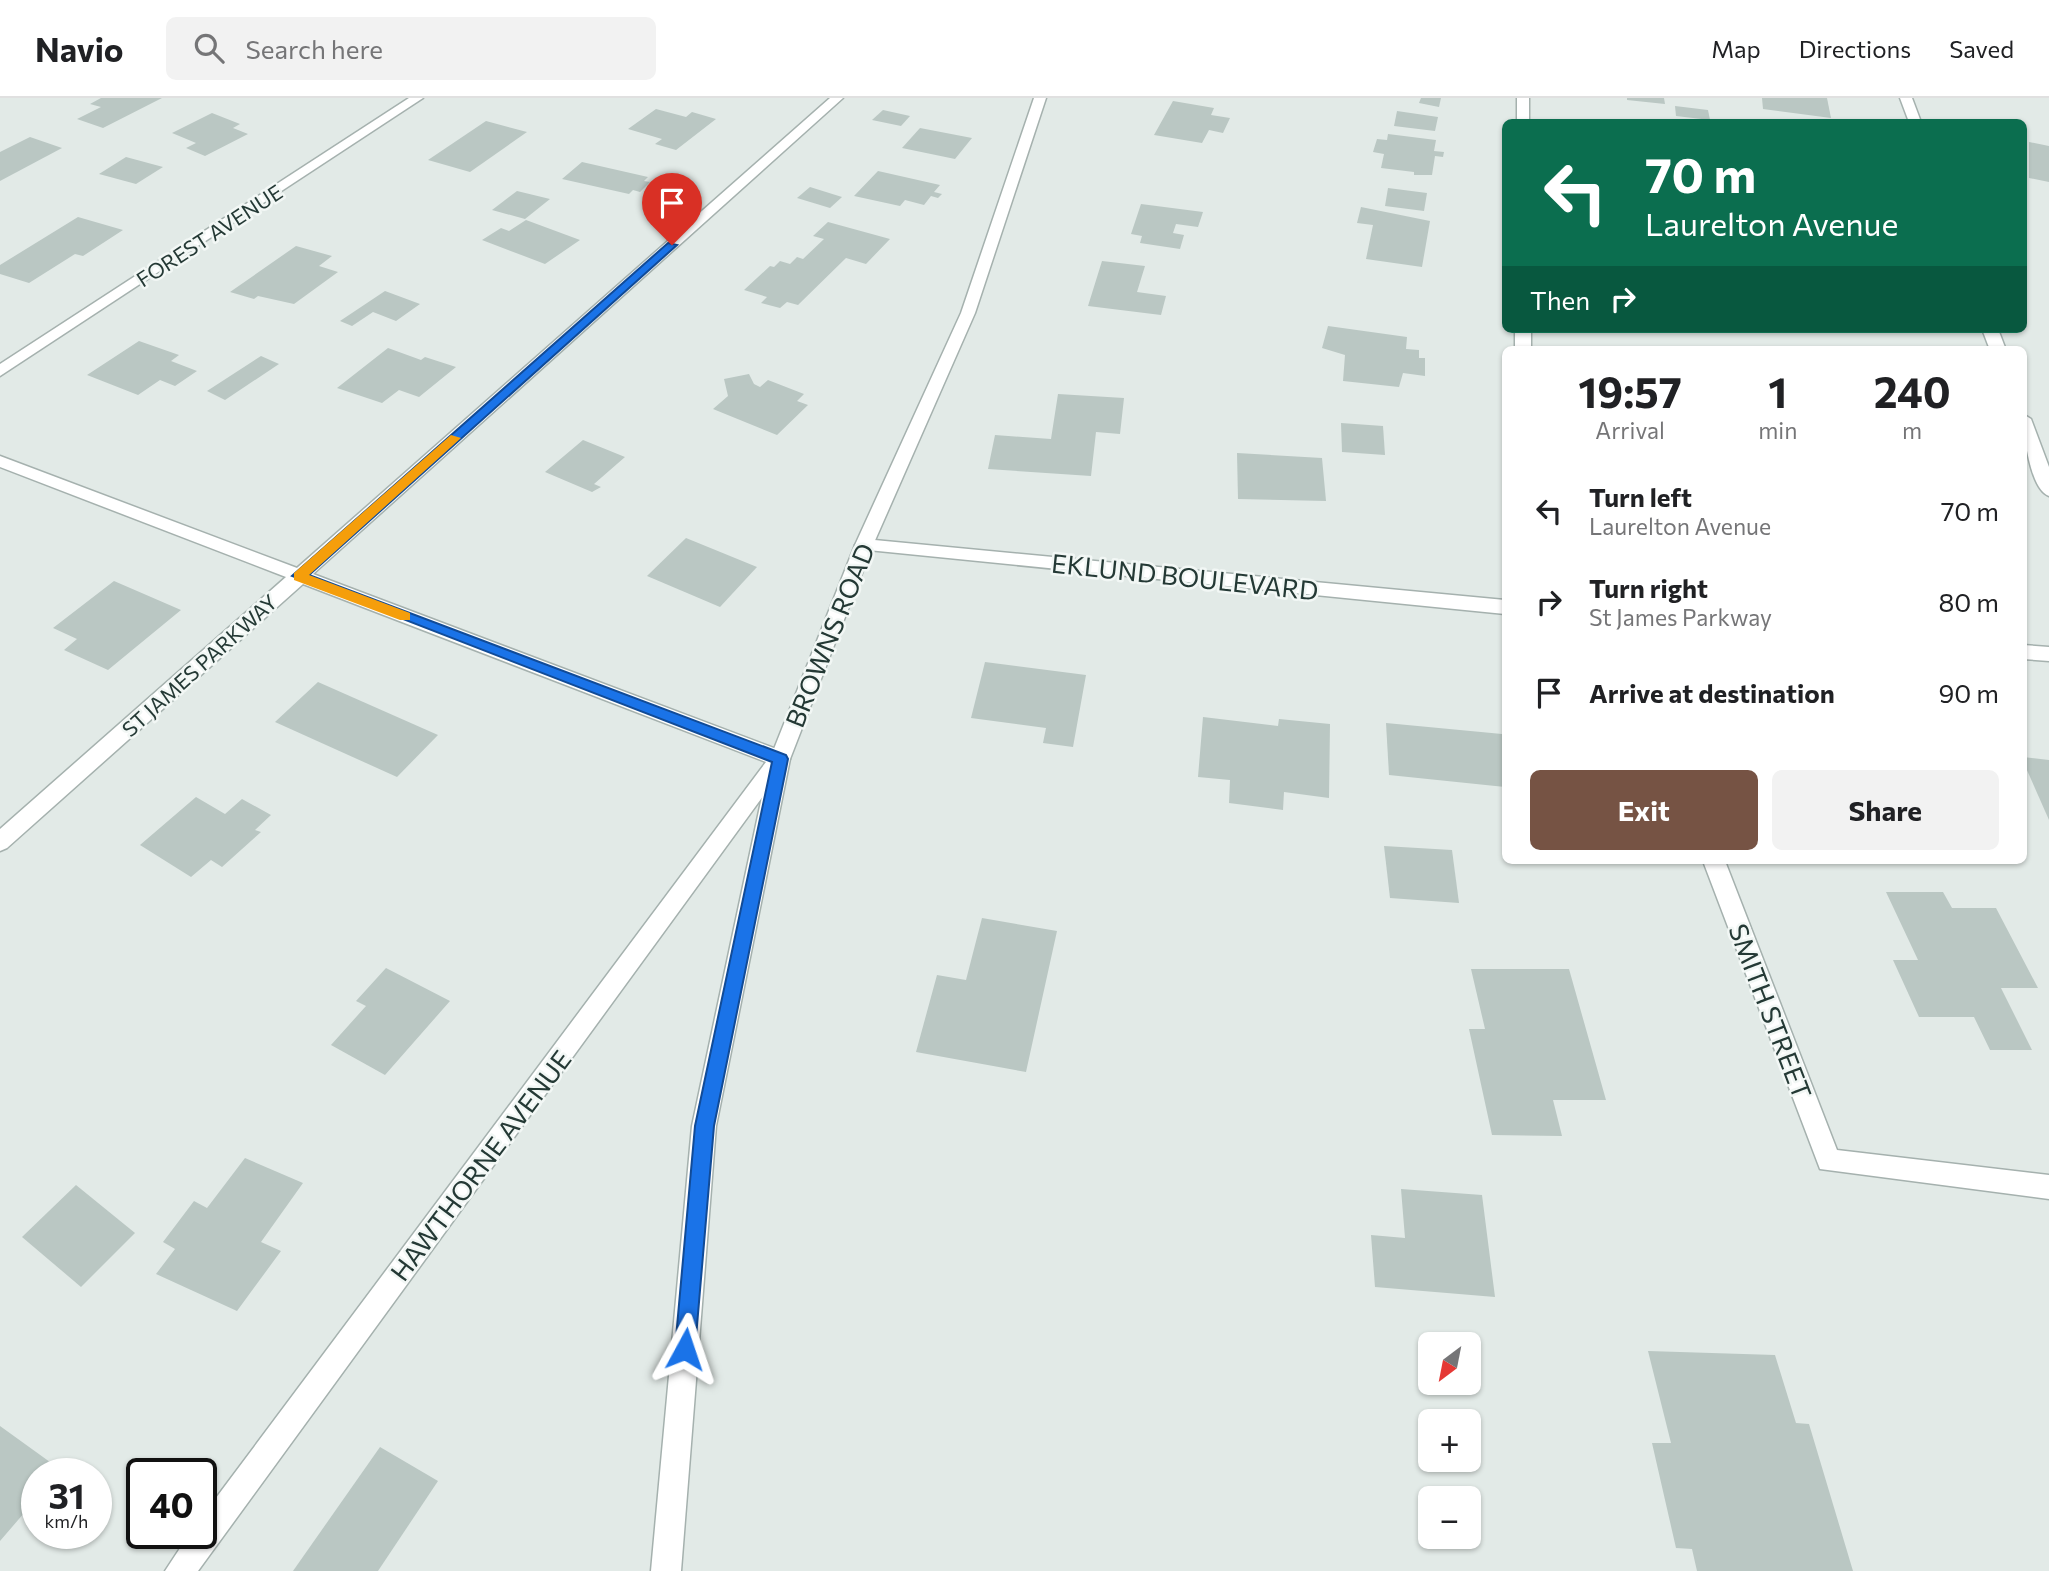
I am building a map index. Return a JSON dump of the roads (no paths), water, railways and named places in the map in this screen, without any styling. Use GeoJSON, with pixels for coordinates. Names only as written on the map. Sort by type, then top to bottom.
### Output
{"type":"FeatureCollection","features":[{"type":"Feature","properties":{"kind":"street","name":"FOREST AVENUE"},"geometry":{"type":"LineString","coordinates":[[0,371],[417,98]]}},
{"type":"Feature","properties":{"kind":"street","name":"ST JAMES PARKWAY"},"geometry":{"type":"LineString","coordinates":[[0,842],[837,98]]}},
{"type":"Feature","properties":{"kind":"street","name":"BROWNS ROAD"},"geometry":{"type":"LineString","coordinates":[[666,1571],[704,1126],[780,759],[864,545],[968,313],[1040,98]]}},
{"type":"Feature","properties":{"kind":"street"},"geometry":{"type":"LineString","coordinates":[[1523,98],[1523,119]]}},
{"type":"Feature","properties":{"kind":"street"},"geometry":{"type":"LineString","coordinates":[[1906,98],[1914,119]]}},
{"type":"Feature","properties":{"kind":"street"},"geometry":{"type":"LineString","coordinates":[[2027,430],[2049,490]]}},
{"type":"Feature","properties":{"kind":"street"},"geometry":{"type":"LineString","coordinates":[[0,461],[780,759]]}},
{"type":"Feature","properties":{"kind":"street","name":"EKLUND BOULEVARD"},"geometry":{"type":"LineString","coordinates":[[864,545],[1502,607]]}},
{"type":"Feature","properties":{"kind":"street"},"geometry":{"type":"LineString","coordinates":[[2027,652],[2049,654]]}},
{"type":"Feature","properties":{"kind":"street","name":"HAWTHORNE AVENUE"},"geometry":{"type":"LineString","coordinates":[[180,1571],[780,759]]}},
{"type":"Feature","properties":{"kind":"street","name":"SMITH STREET"},"geometry":{"type":"LineString","coordinates":[[1715,864],[1829,1161],[2049,1187]]}}]}
